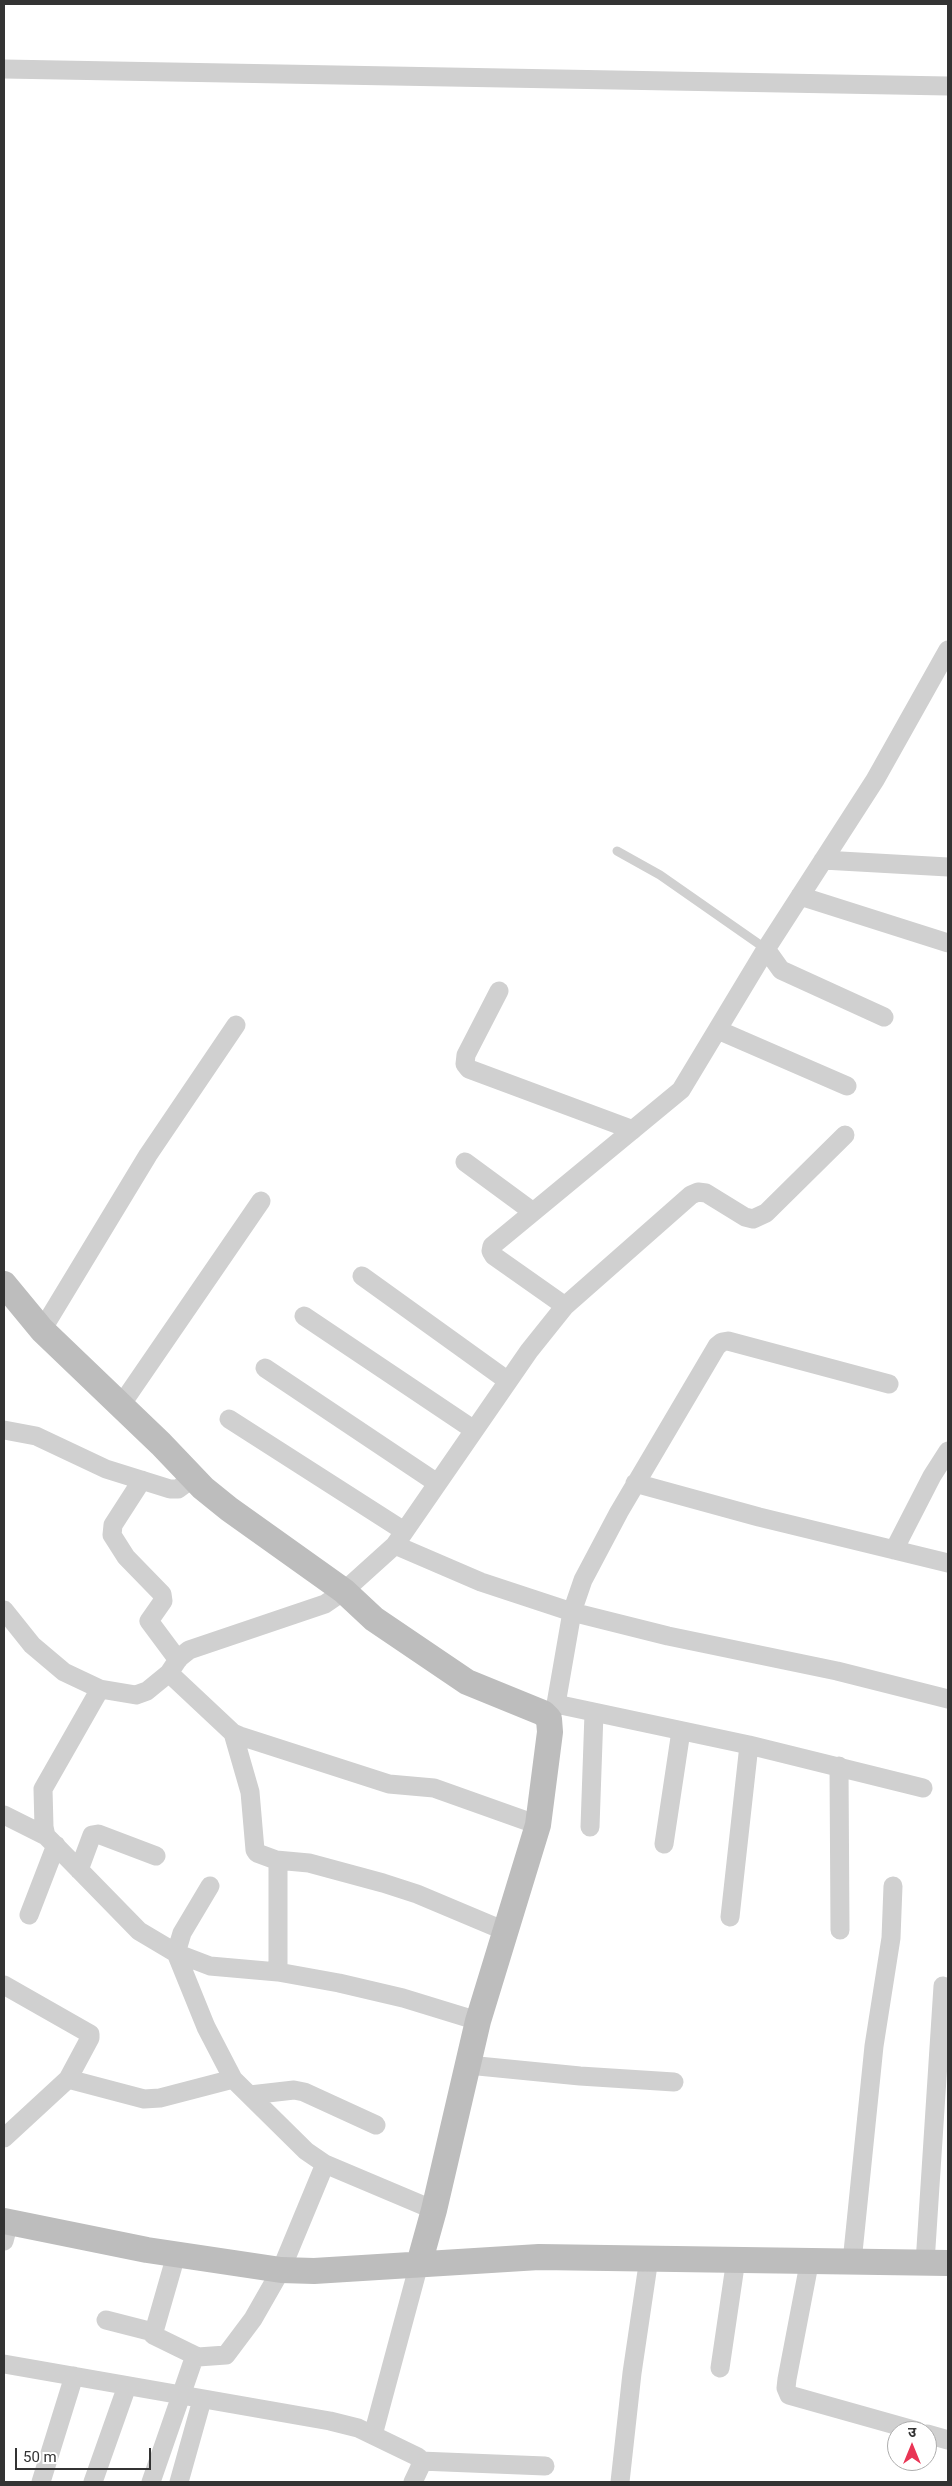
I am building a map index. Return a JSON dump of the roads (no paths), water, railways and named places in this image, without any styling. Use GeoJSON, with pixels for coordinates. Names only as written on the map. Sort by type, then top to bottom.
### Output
{"type":"FeatureCollection","features":[{"type":"Feature","properties":{"kind":"street"},"geometry":{"type":"LineString","coordinates":[[4,69],[948,86]]}},
{"type":"Feature","properties":{"kind":"street"},"geometry":{"type":"LineString","coordinates":[[564,1306],[494,1256],[491,1251],[496,1242],[681,1090],[766,949],[875,780],[948,650]]}},
{"type":"Feature","properties":{"kind":"street"},"geometry":{"type":"LineString","coordinates":[[823,860],[948,866]]}},
{"type":"Feature","properties":{"kind":"street"},"geometry":{"type":"LineString","coordinates":[[800,896],[948,943]]}},
{"type":"Feature","properties":{"kind":"street"},"geometry":{"type":"LineString","coordinates":[[766,949],[775,964],[789,974],[884,1017]]}},
{"type":"Feature","properties":{"kind":"street"},"geometry":{"type":"LineString","coordinates":[[499,991],[466,1055],[465,1064],[469,1069],[633,1130]]}},
{"type":"Feature","properties":{"kind":"street"},"geometry":{"type":"LineString","coordinates":[[42,1330],[148,1155],[236,1025]]}},
{"type":"Feature","properties":{"kind":"street"},"geometry":{"type":"LineString","coordinates":[[718,1030],[847,1086]]}},
{"type":"Feature","properties":{"kind":"street"},"geometry":{"type":"LineString","coordinates":[[4,1610],[32,1645],[64,1672],[100,1689],[136,1695],[148,1691],[189,1650],[312,1610],[344,1592],[399,1538],[508,1381],[564,1306],[698,1192],[706,1193],[745,1218],[753,1219],[766,1213],[845,1135]]}},
{"type":"Feature","properties":{"kind":"street"},"geometry":{"type":"LineString","coordinates":[[465,1162],[533,1212]]}},
{"type":"Feature","properties":{"kind":"street"},"geometry":{"type":"LineString","coordinates":[[121,1405],[260,1201]]}},
{"type":"Feature","properties":{"kind":"street"},"geometry":{"type":"LineString","coordinates":[[362,1276],[508,1381]]}},
{"type":"Feature","properties":{"kind":"street"},"geometry":{"type":"LineString","coordinates":[[4,1284],[42,1330],[121,1405],[193,1478],[229,1509],[344,1592],[374,1619],[467,1682],[542,1713],[594,1713],[748,1744],[923,1788]]}},
{"type":"Feature","properties":{"kind":"street"},"geometry":{"type":"LineString","coordinates":[[304,1316],[474,1430]]}},
{"type":"Feature","properties":{"kind":"street"},"geometry":{"type":"LineString","coordinates":[[373,2435],[434,2210],[478,2021],[538,1825],[553,1712],[572,1612],[583,1580],[635,1483],[713,1353],[722,1342],[728,1341],[889,1384]]}},
{"type":"Feature","properties":{"kind":"street"},"geometry":{"type":"LineString","coordinates":[[264,1368],[437,1483]]}},
{"type":"Feature","properties":{"kind":"street"},"geometry":{"type":"LineString","coordinates":[[229,1419],[399,1538],[481,1582],[572,1612],[668,1636],[837,1671],[948,1699]]}},
{"type":"Feature","properties":{"kind":"street"},"geometry":{"type":"LineString","coordinates":[[4,1430],[36,1436],[106,1469],[174,1490],[193,1478]]}},
{"type":"Feature","properties":{"kind":"street"},"geometry":{"type":"LineString","coordinates":[[894,1550],[932,1476],[948,1452]]}},
{"type":"Feature","properties":{"kind":"street"},"geometry":{"type":"LineString","coordinates":[[142,1480],[113,1525],[112,1534],[126,1557],[162,1594],[163,1601],[149,1621],[173,1666],[233,1733],[250,1792],[255,1850],[257,1853],[276,1860],[309,1863],[400,1888],[505,1931]]}},
{"type":"Feature","properties":{"kind":"street"},"geometry":{"type":"LineString","coordinates":[[635,1483],[759,1517],[948,1563]]}},
{"type":"Feature","properties":{"kind":"street"},"geometry":{"type":"LineString","coordinates":[[100,1689],[43,1789],[44,1826],[51,1840],[140,1931],[176,1953],[222,1969],[278,1972],[403,1998],[478,2021]]}},
{"type":"Feature","properties":{"kind":"street"},"geometry":{"type":"LineString","coordinates":[[590,1827],[594,1713]]}},
{"type":"Feature","properties":{"kind":"street"},"geometry":{"type":"LineString","coordinates":[[664,1844],[681,1731]]}},
{"type":"Feature","properties":{"kind":"street"},"geometry":{"type":"LineString","coordinates":[[233,1733],[388,1784],[434,1788],[538,1825]]}},
{"type":"Feature","properties":{"kind":"street"},"geometry":{"type":"LineString","coordinates":[[730,1917],[748,1744]]}},
{"type":"Feature","properties":{"kind":"street"},"geometry":{"type":"LineString","coordinates":[[839,1766],[840,1930]]}},
{"type":"Feature","properties":{"kind":"street"},"geometry":{"type":"LineString","coordinates":[[4,1815],[51,1840]]}},
{"type":"Feature","properties":{"kind":"street"},"geometry":{"type":"LineString","coordinates":[[79,1870],[92,1835],[98,1834],[156,1856]]}},
{"type":"Feature","properties":{"kind":"street"},"geometry":{"type":"LineString","coordinates":[[29,1915],[51,1840]]}},
{"type":"Feature","properties":{"kind":"street"},"geometry":{"type":"LineString","coordinates":[[276,1860],[279,1869],[278,1972]]}},
{"type":"Feature","properties":{"kind":"street"},"geometry":{"type":"LineString","coordinates":[[210,1886],[182,1933],[176,1953],[206,2027],[234,2079],[306,2151],[325,2164],[434,2210]]}},
{"type":"Feature","properties":{"kind":"street"},"geometry":{"type":"LineString","coordinates":[[852,2262],[874,2046],[891,1938],[893,1886]]}},
{"type":"Feature","properties":{"kind":"street"},"geometry":{"type":"LineString","coordinates":[[4,1985],[90,2034],[90,2038],[68,2079],[4,2138]]}},
{"type":"Feature","properties":{"kind":"street"},"geometry":{"type":"LineString","coordinates":[[5,2228],[281,2270],[314,2271],[539,2256],[810,2259],[852,2262],[936,2263],[943,1986]]}},
{"type":"Feature","properties":{"kind":"street"},"geometry":{"type":"LineString","coordinates":[[468,2065],[674,2082]]}},
{"type":"Feature","properties":{"kind":"street"},"geometry":{"type":"LineString","coordinates":[[68,2079],[76,2079],[117,2093],[154,2099],[234,2079]]}},
{"type":"Feature","properties":{"kind":"street"},"geometry":{"type":"LineString","coordinates":[[250,2095],[294,2090],[304,2092],[376,2125]]}},
{"type":"Feature","properties":{"kind":"street"},"geometry":{"type":"LineString","coordinates":[[176,2255],[168,2289],[153,2332],[154,2337],[198,2357],[222,2357],[230,2352],[264,2303],[281,2270],[325,2164]]}},
{"type":"Feature","properties":{"kind":"street"},"geometry":{"type":"LineString","coordinates":[[620,2482],[632,2373],[649,2258]]}},
{"type":"Feature","properties":{"kind":"street"},"geometry":{"type":"LineString","coordinates":[[720,2368],[736,2259]]}},
{"type":"Feature","properties":{"kind":"street"},"geometry":{"type":"LineString","coordinates":[[810,2259],[787,2378],[786,2388],[789,2395],[887,2423]]}},
{"type":"Feature","properties":{"kind":"street"},"geometry":{"type":"LineString","coordinates":[[106,2320],[153,2332]]}},
{"type":"Feature","properties":{"kind":"street"},"geometry":{"type":"LineString","coordinates":[[151,2482],[193,2361],[198,2357]]}},
{"type":"Feature","properties":{"kind":"street"},"geometry":{"type":"LineString","coordinates":[[4,2364],[330,2421],[358,2428],[413,2454],[420,2461],[545,2466]]}},
{"type":"Feature","properties":{"kind":"street"},"geometry":{"type":"LineString","coordinates":[[41,2482],[74,2376]]}},
{"type":"Feature","properties":{"kind":"street"},"geometry":{"type":"LineString","coordinates":[[93,2482],[127,2386]]}},
{"type":"Feature","properties":{"kind":"street"},"geometry":{"type":"LineString","coordinates":[[178,2482],[202,2400]]}},
{"type":"Feature","properties":{"kind":"street"},"geometry":{"type":"LineString","coordinates":[[413,2482],[419,2470],[420,2461]]}},
{"type":"Feature","properties":{"kind":"lane"},"geometry":{"type":"LineString","coordinates":[[617,851],[660,875],[766,949]]}}]}
